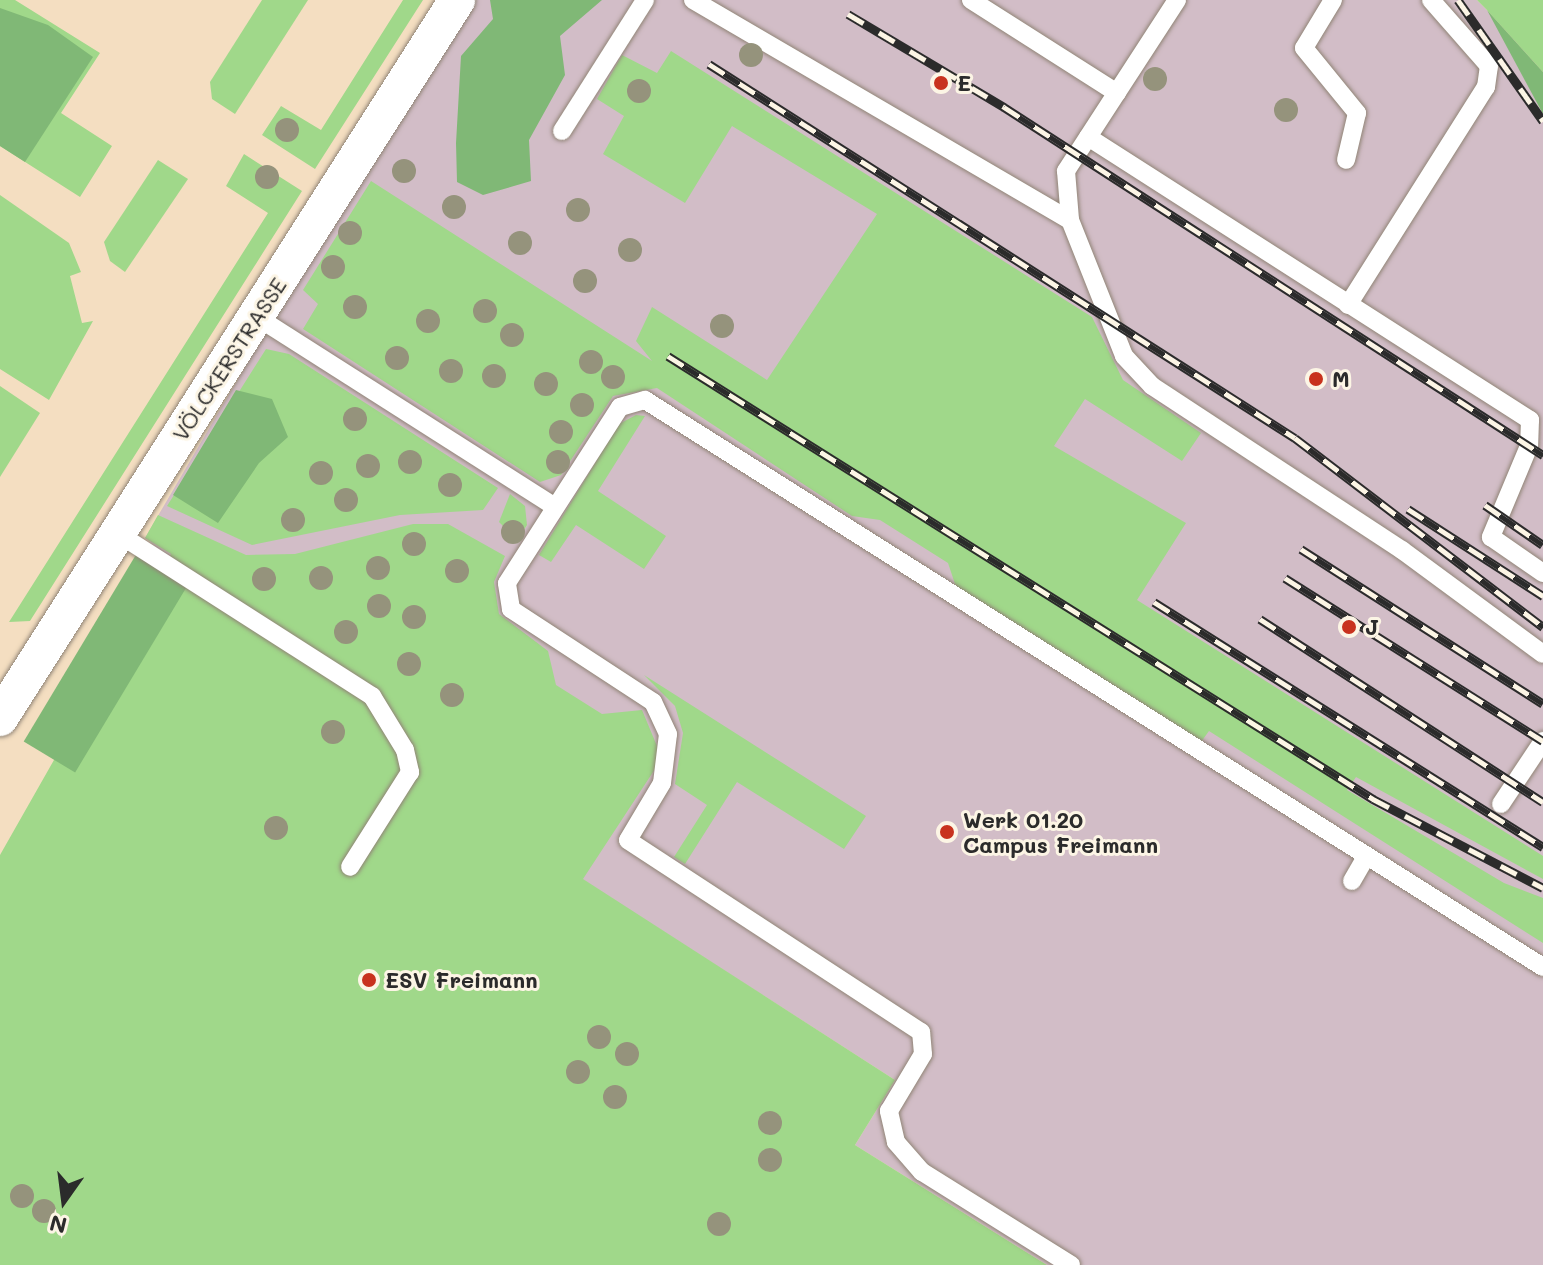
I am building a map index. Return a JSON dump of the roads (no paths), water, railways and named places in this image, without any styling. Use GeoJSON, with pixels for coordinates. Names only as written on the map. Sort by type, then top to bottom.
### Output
{"type":"FeatureCollection","features":[{"type":"Feature","properties":{"kind":"street","name":"VÖLCKERSTRASSE"},"geometry":{"type":"LineString","coordinates":[[0,718],[457,0]]}},
{"type":"Feature","properties":{"kind":"lane"},"geometry":{"type":"LineString","coordinates":[[562,131],[645,0]]}},
{"type":"Feature","properties":{"kind":"lane"},"geometry":{"type":"LineString","coordinates":[[693,0],[1070,220]]}},
{"type":"Feature","properties":{"kind":"lane"},"geometry":{"type":"LineString","coordinates":[[971,0],[1117,93]]}},
{"type":"Feature","properties":{"kind":"lane"},"geometry":{"type":"LineString","coordinates":[[1177,0],[1066,171],[1070,220],[1124,356],[1152,386],[1402,550],[1543,654]]}},
{"type":"Feature","properties":{"kind":"lane"},"geometry":{"type":"LineString","coordinates":[[1333,0],[1304,48],[1357,113],[1346,160]]}},
{"type":"Feature","properties":{"kind":"lane"},"geometry":{"type":"LineString","coordinates":[[1348,305],[1486,87],[1489,66],[1431,0]]}},
{"type":"Feature","properties":{"kind":"lane"},"geometry":{"type":"LineString","coordinates":[[1088,137],[1530,420],[1529,446],[1491,537],[1543,573]]}},
{"type":"Feature","properties":{"kind":"lane"},"geometry":{"type":"LineString","coordinates":[[257,317],[555,507]]}},
{"type":"Feature","properties":{"kind":"lane"},"geometry":{"type":"LineString","coordinates":[[1071,1265],[922,1172],[896,1142],[889,1111],[923,1054],[921,1032],[628,840],[662,783],[668,734],[653,702],[511,609],[507,583],[620,407],[645,400],[1543,967]]}},
{"type":"Feature","properties":{"kind":"lane"},"geometry":{"type":"LineString","coordinates":[[117,533],[372,696],[405,750],[410,772],[350,867]]}},
{"type":"Feature","properties":{"kind":"lane"},"geometry":{"type":"LineString","coordinates":[[1501,804],[1543,741]]}},
{"type":"Feature","properties":{"kind":"lane"},"geometry":{"type":"LineString","coordinates":[[1352,881],[1366,857]]}},
{"type":"Feature","properties":{"kind":"railway"},"geometry":{"type":"LineString","coordinates":[[1458,0],[1543,121]]}},
{"type":"Feature","properties":{"kind":"railway"},"geometry":{"type":"LineString","coordinates":[[848,14],[1004,107],[1543,455]]}},
{"type":"Feature","properties":{"kind":"railway"},"geometry":{"type":"LineString","coordinates":[[709,64],[1295,438],[1543,627]]}},
{"type":"Feature","properties":{"kind":"railway"},"geometry":{"type":"LineString","coordinates":[[668,356],[1373,799],[1543,888]]}},
{"type":"Feature","properties":{"kind":"railway"},"geometry":{"type":"LineString","coordinates":[[1485,505],[1543,545]]}},
{"type":"Feature","properties":{"kind":"railway"},"geometry":{"type":"LineString","coordinates":[[1408,509],[1543,596]]}},
{"type":"Feature","properties":{"kind":"railway"},"geometry":{"type":"LineString","coordinates":[[1301,549],[1543,704]]}},
{"type":"Feature","properties":{"kind":"railway"},"geometry":{"type":"LineString","coordinates":[[1285,578],[1543,741]]}},
{"type":"Feature","properties":{"kind":"railway"},"geometry":{"type":"LineString","coordinates":[[1154,602],[1543,847]]}},
{"type":"Feature","properties":{"kind":"railway"},"geometry":{"type":"LineString","coordinates":[[1260,619],[1543,802]]}},
{"type":"Feature","properties":{"kind":"place","name":"E"},"geometry":{"type":"Point","coordinates":[941,83]}},
{"type":"Feature","properties":{"kind":"place","name":"M"},"geometry":{"type":"Point","coordinates":[1316,379]}},
{"type":"Feature","properties":{"kind":"place","name":"J"},"geometry":{"type":"Point","coordinates":[1349,627]}},
{"type":"Feature","properties":{"kind":"place","name":"Werk 01.20 Campus Freimann"},"geometry":{"type":"Point","coordinates":[947,832]}},
{"type":"Feature","properties":{"kind":"place","name":"ESV Freimann"},"geometry":{"type":"Point","coordinates":[369,980]}}]}
